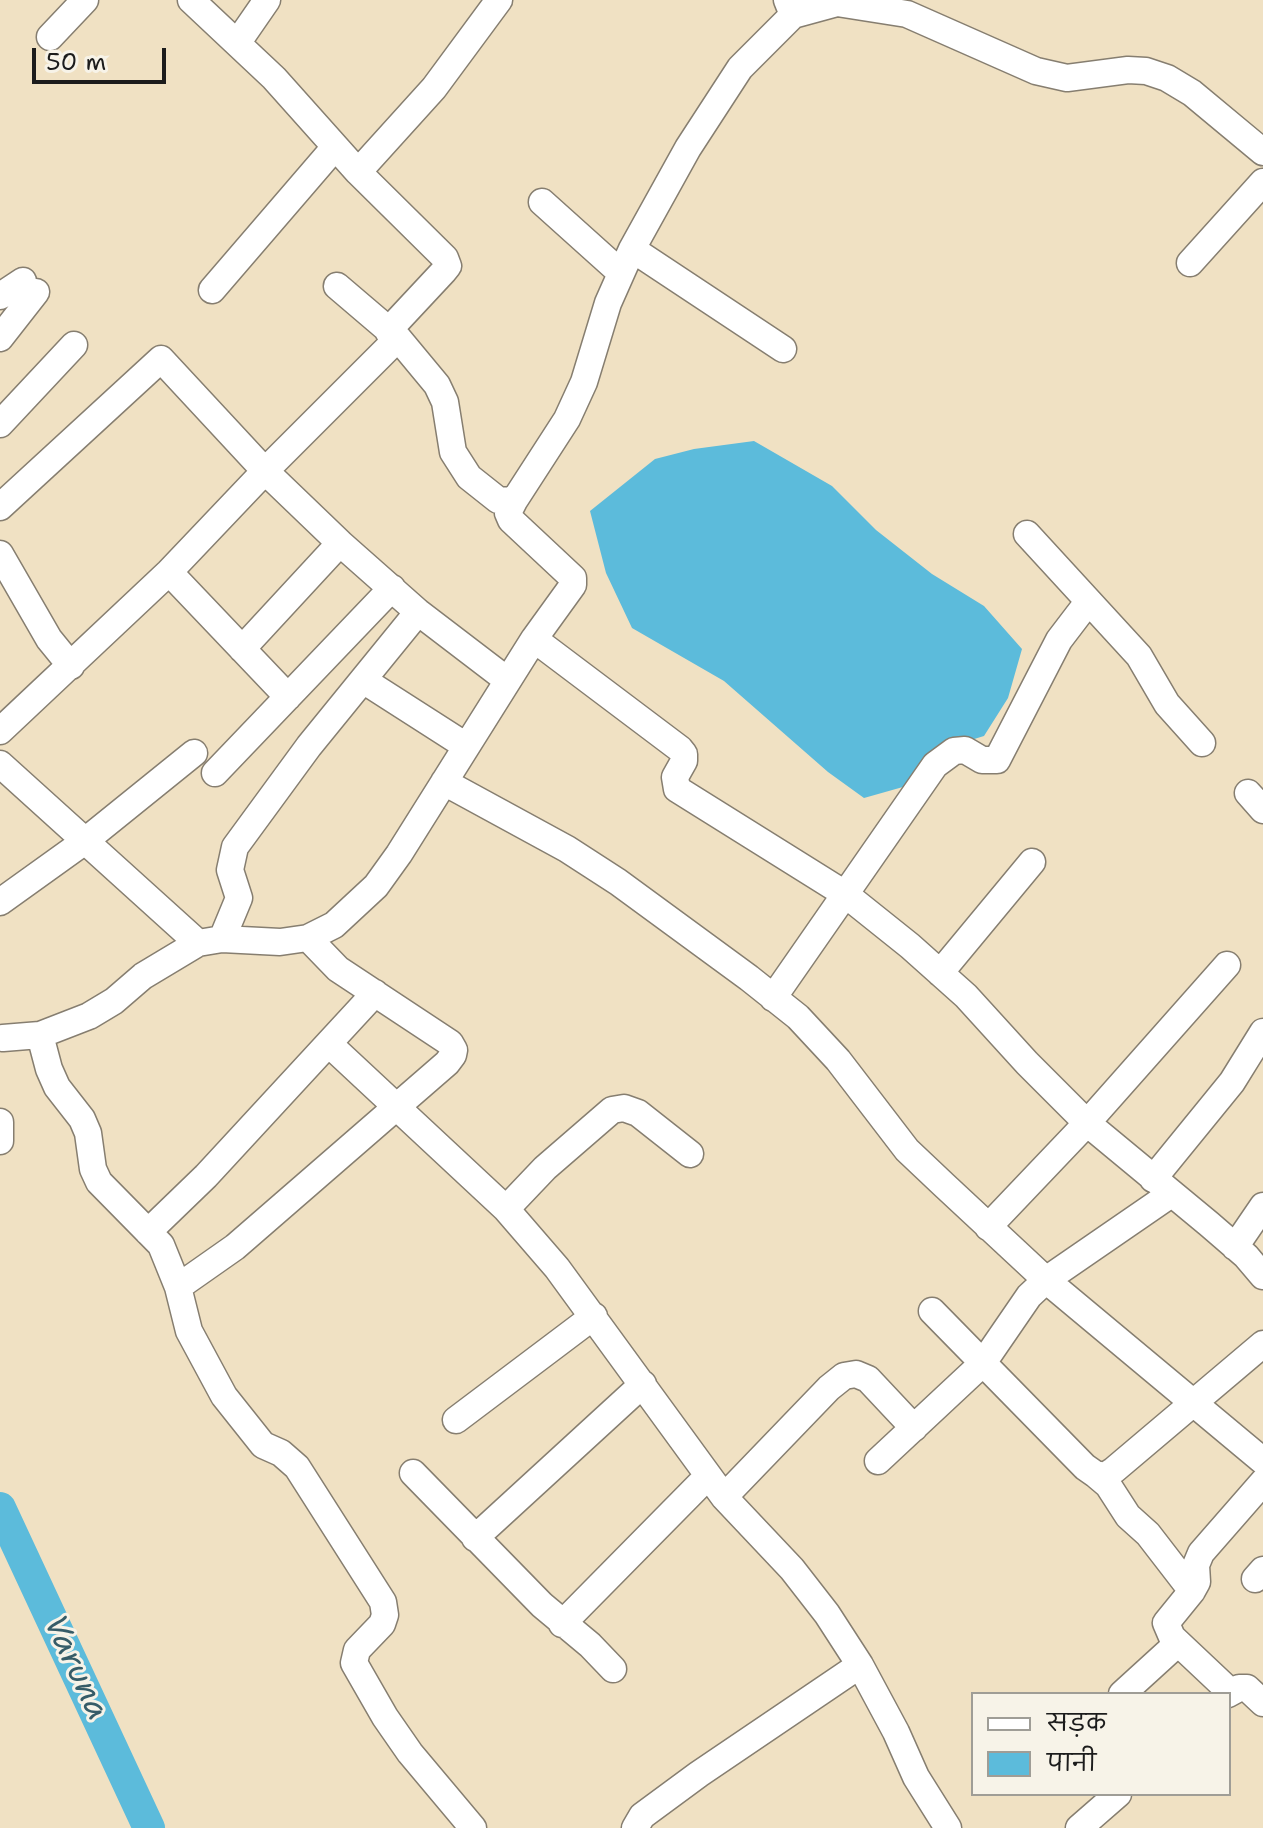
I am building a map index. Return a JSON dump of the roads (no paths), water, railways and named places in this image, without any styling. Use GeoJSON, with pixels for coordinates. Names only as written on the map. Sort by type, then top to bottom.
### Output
{"type":"FeatureCollection","features":[{"type":"Feature","properties":{"kind":"street"},"geometry":{"type":"LineString","coordinates":[[50,37],[85,0]]}},
{"type":"Feature","properties":{"kind":"street"},"geometry":{"type":"LineString","coordinates":[[238,42],[267,0]]}},
{"type":"Feature","properties":{"kind":"street"},"geometry":{"type":"LineString","coordinates":[[358,172],[434,88],[499,0]]}},
{"type":"Feature","properties":{"kind":"street"},"geometry":{"type":"LineString","coordinates":[[0,731],[169,572],[393,335],[448,266],[445,258],[358,172],[274,78],[195,1]]}},
{"type":"Feature","properties":{"kind":"street"},"geometry":{"type":"LineString","coordinates":[[1,1042],[40,1035],[89,1016],[114,1001],[143,976],[210,941],[280,942],[308,938],[334,925],[376,886],[507,680],[573,585],[573,578],[511,520],[508,513],[567,419],[584,382],[608,303],[688,148],[740,68],[790,7],[837,3],[907,14],[1024,67],[1067,78],[1128,70],[1146,71],[1167,78],[1192,93],[1263,152]]}},
{"type":"Feature","properties":{"kind":"street"},"geometry":{"type":"LineString","coordinates":[[212,290],[335,147]]}},
{"type":"Feature","properties":{"kind":"street"},"geometry":{"type":"LineString","coordinates":[[1190,263],[1263,182]]}},
{"type":"Feature","properties":{"kind":"street"},"geometry":{"type":"LineString","coordinates":[[542,202],[627,261],[783,349]]}},
{"type":"Feature","properties":{"kind":"street"},"geometry":{"type":"LineString","coordinates":[[337,286],[393,335],[437,385],[445,402],[448,433],[460,465],[469,477],[498,500],[514,501]]}},
{"type":"Feature","properties":{"kind":"street"},"geometry":{"type":"LineString","coordinates":[[0,296],[29,287],[0,338]]}},
{"type":"Feature","properties":{"kind":"street"},"geometry":{"type":"LineString","coordinates":[[0,424],[74,345]]}},
{"type":"Feature","properties":{"kind":"street"},"geometry":{"type":"LineString","coordinates":[[0,507],[161,359],[265,471],[340,543],[418,612],[507,680]]}},
{"type":"Feature","properties":{"kind":"street"},"geometry":{"type":"LineString","coordinates":[[1027,534],[1139,656],[1167,704],[1202,743]]}},
{"type":"Feature","properties":{"kind":"street"},"geometry":{"type":"LineString","coordinates":[[242,649],[340,543]]}},
{"type":"Feature","properties":{"kind":"street"},"geometry":{"type":"LineString","coordinates":[[0,554],[49,639],[71,666]]}},
{"type":"Feature","properties":{"kind":"street"},"geometry":{"type":"LineString","coordinates":[[169,572],[288,697]]}},
{"type":"Feature","properties":{"kind":"street"},"geometry":{"type":"LineString","coordinates":[[215,773],[392,588]]}},
{"type":"Feature","properties":{"kind":"street"},"geometry":{"type":"LineString","coordinates":[[773,998],[935,765],[954,751],[965,750],[982,760],[997,760],[1059,640],[1088,602]]}},
{"type":"Feature","properties":{"kind":"street"},"geometry":{"type":"LineString","coordinates":[[210,941],[239,898],[230,870],[235,847],[266,802],[418,612]]}},
{"type":"Feature","properties":{"kind":"street"},"geometry":{"type":"LineString","coordinates":[[534,639],[680,749],[684,761],[675,777],[677,789],[845,894],[940,973],[1087,1123],[1235,1247],[1263,1276]]}},
{"type":"Feature","properties":{"kind":"street"},"geometry":{"type":"LineString","coordinates":[[363,680],[466,746]]}},
{"type":"Feature","properties":{"kind":"street"},"geometry":{"type":"LineString","coordinates":[[0,902],[85,841],[194,753]]}},
{"type":"Feature","properties":{"kind":"street"},"geometry":{"type":"LineString","coordinates":[[0,764],[85,841],[210,941]]}},
{"type":"Feature","properties":{"kind":"street"},"geometry":{"type":"LineString","coordinates":[[444,782],[567,849],[618,882],[798,1017],[838,1060],[907,1150],[1046,1280],[1263,1461]]}},
{"type":"Feature","properties":{"kind":"street"},"geometry":{"type":"LineString","coordinates":[[940,973],[1032,862]]}},
{"type":"Feature","properties":{"kind":"street"},"geometry":{"type":"LineString","coordinates":[[178,1287],[235,1247],[447,1063],[454,1050],[450,1043],[338,969],[308,938]]}},
{"type":"Feature","properties":{"kind":"street"},"geometry":{"type":"LineString","coordinates":[[988,1227],[1087,1123],[1227,965]]}},
{"type":"Feature","properties":{"kind":"street"},"geometry":{"type":"LineString","coordinates":[[148,1232],[206,1176],[375,993]]}},
{"type":"Feature","properties":{"kind":"street"},"geometry":{"type":"LineString","coordinates":[[878,1461],[983,1363],[1029,1296],[1162,1186],[1263,1032]]}},
{"type":"Feature","properties":{"kind":"street"},"geometry":{"type":"LineString","coordinates":[[40,1035],[57,1087],[82,1119],[88,1133],[93,1169],[99,1182],[161,1245],[178,1287],[189,1331],[224,1396],[263,1445],[281,1453],[297,1467],[383,1602],[385,1615],[382,1624],[357,1650],[354,1663],[410,1753],[473,1828]]}},
{"type":"Feature","properties":{"kind":"street"},"geometry":{"type":"LineString","coordinates":[[329,1044],[506,1209],[594,1316],[716,1486],[792,1569],[827,1614],[860,1665],[916,1777],[948,1828]]}},
{"type":"Feature","properties":{"kind":"street"},"geometry":{"type":"LineString","coordinates":[[506,1209],[545,1168],[612,1110],[624,1108],[638,1113],[690,1154]]}},
{"type":"Feature","properties":{"kind":"street"},"geometry":{"type":"LineString","coordinates":[[0,1122],[0,1141]]}},
{"type":"Feature","properties":{"kind":"street"},"geometry":{"type":"LineString","coordinates":[[1235,1247],[1263,1206]]}},
{"type":"Feature","properties":{"kind":"street"},"geometry":{"type":"LineString","coordinates":[[932,1311],[1108,1485],[1128,1516],[1148,1534],[1192,1591]]}},
{"type":"Feature","properties":{"kind":"street"},"geometry":{"type":"LineString","coordinates":[[456,1420],[594,1316]]}},
{"type":"Feature","properties":{"kind":"street"},"geometry":{"type":"LineString","coordinates":[[1095,1474],[1105,1476],[1114,1470],[1263,1344]]}},
{"type":"Feature","properties":{"kind":"street"},"geometry":{"type":"LineString","coordinates":[[562,1624],[844,1376],[856,1374],[868,1379],[914,1428]]}},
{"type":"Feature","properties":{"kind":"street"},"geometry":{"type":"LineString","coordinates":[[475,1538],[643,1384]]}},
{"type":"Feature","properties":{"kind":"street"},"geometry":{"type":"LineString","coordinates":[[413,1473],[562,1624],[590,1645],[613,1669]]}},
{"type":"Feature","properties":{"kind":"street"},"geometry":{"type":"LineString","coordinates":[[1227,1692],[1178,1643],[1167,1630],[1166,1623],[1197,1582],[1196,1565],[1201,1553],[1263,1482]]}},
{"type":"Feature","properties":{"kind":"street"},"geometry":{"type":"LineString","coordinates":[[1124,1692],[1178,1643]]}},
{"type":"Feature","properties":{"kind":"street"},"geometry":{"type":"LineString","coordinates":[[635,1828],[642,1816],[860,1665]]}},
{"type":"Feature","properties":{"kind":"street"},"geometry":{"type":"LineString","coordinates":[[1231,1692],[1247,1688],[1263,1703]]}},
{"type":"Feature","properties":{"kind":"water"},"geometry":{"type":"Polygon","coordinates":[[[754,441],[832,486],[876,530],[932,574],[984,606],[1022,649],[1008,698],[984,736],[948,747],[917,783],[864,798],[828,772],[724,681],[632,628],[606,573],[590,511],[655,459],[694,449],[754,441]]]}},
{"type":"Feature","properties":{"kind":"waterway","name":"Varuna"},"geometry":{"type":"LineString","coordinates":[[0,1508],[149,1828]]}}]}
